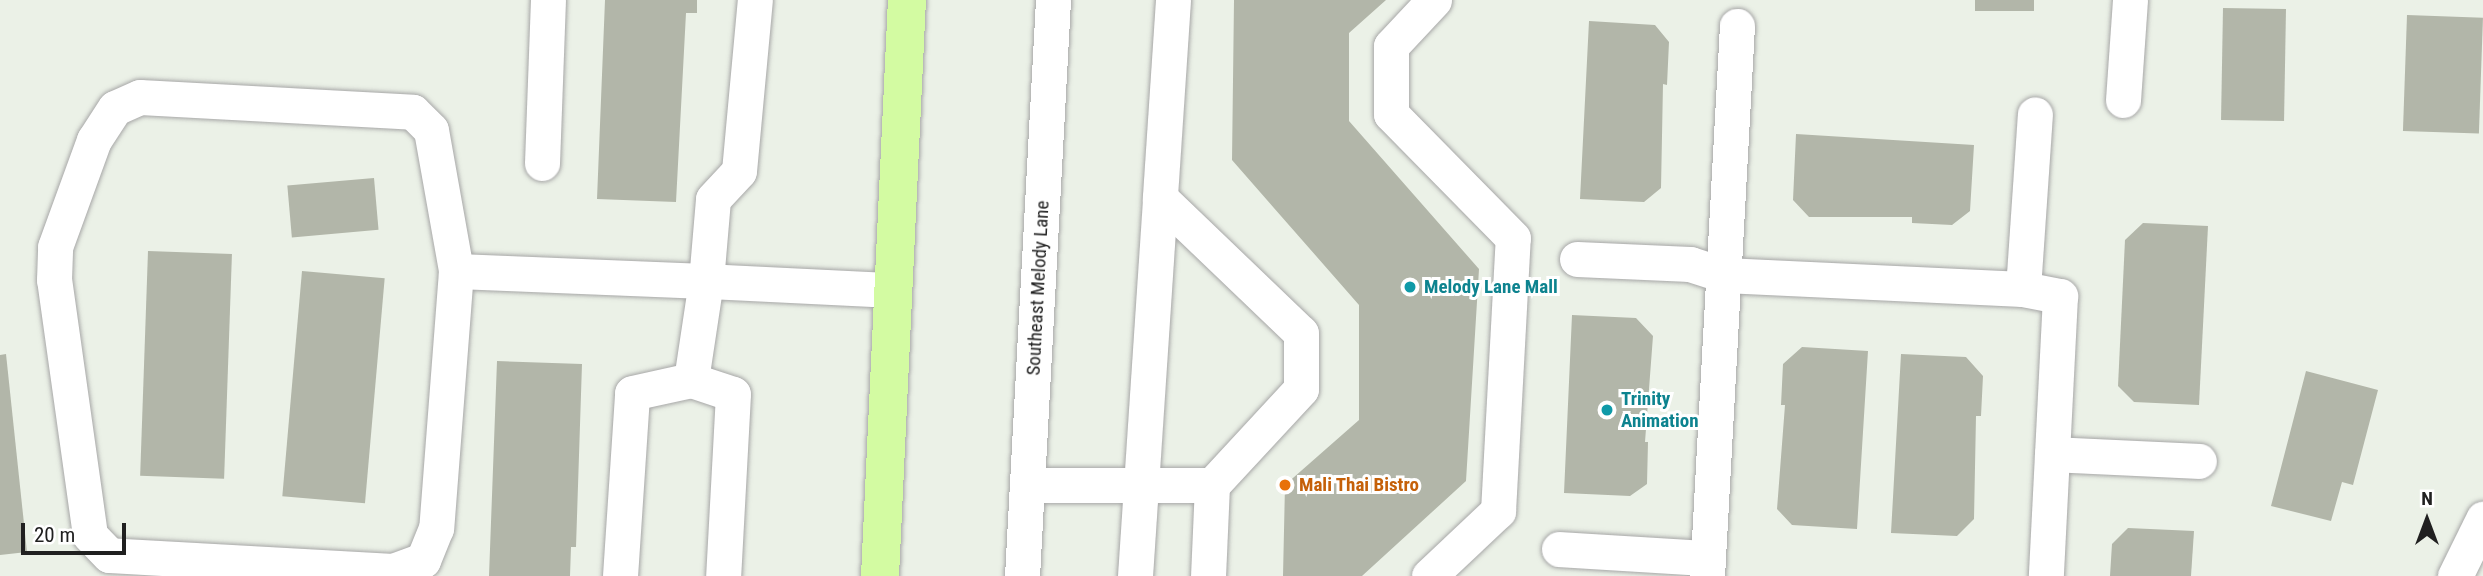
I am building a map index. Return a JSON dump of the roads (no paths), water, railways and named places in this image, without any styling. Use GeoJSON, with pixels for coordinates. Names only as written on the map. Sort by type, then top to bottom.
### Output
{"type":"FeatureCollection","features":[{"type":"Feature","properties":{"kind":"main road"},"geometry":{"type":"LineString","coordinates":[[880,576],[891,290],[907,0]]}},
{"type":"Feature","properties":{"kind":"street"},"geometry":{"type":"LineString","coordinates":[[542,163],[548,0]]}},
{"type":"Feature","properties":{"kind":"street"},"geometry":{"type":"LineString","coordinates":[[691,380],[706,281],[713,199],[739,171],[755,0]]}},
{"type":"Feature","properties":{"kind":"street","name":"Southeast Melody Lane"},"geometry":{"type":"LineString","coordinates":[[1022,576],[1053,0]]}},
{"type":"Feature","properties":{"kind":"street"},"geometry":{"type":"LineString","coordinates":[[1135,576],[1138,487],[1173,0]]}},
{"type":"Feature","properties":{"kind":"street"},"geometry":{"type":"LineString","coordinates":[[1429,576],[1498,511],[1513,238],[1391,114],[1391,46],[1434,0]]}},
{"type":"Feature","properties":{"kind":"street"},"geometry":{"type":"LineString","coordinates":[[2123,100],[2130,0]]}},
{"type":"Feature","properties":{"kind":"street"},"geometry":{"type":"LineString","coordinates":[[1559,549],[1707,567],[1737,26]]}},
{"type":"Feature","properties":{"kind":"street"},"geometry":{"type":"LineString","coordinates":[[140,97],[412,113],[431,130],[456,271],[436,528],[423,560],[393,571],[110,555],[90,535],[54,280],[55,247],[94,141],[115,108],[140,97]]}},
{"type":"Feature","properties":{"kind":"street"},"geometry":{"type":"LineString","coordinates":[[2023,289],[2035,114]]}},
{"type":"Feature","properties":{"kind":"street"},"geometry":{"type":"LineString","coordinates":[[1160,198],[1301,333],[1301,388],[1212,485],[1208,576]]}},
{"type":"Feature","properties":{"kind":"street"},"geometry":{"type":"LineString","coordinates":[[1577,259],[1690,264],[1724,275],[2023,289],[2060,296],[2046,576]]}},
{"type":"Feature","properties":{"kind":"street"},"geometry":{"type":"LineString","coordinates":[[456,271],[891,290]]}},
{"type":"Feature","properties":{"kind":"street"},"geometry":{"type":"LineString","coordinates":[[620,576],[632,393],[691,380],[733,394],[723,576]]}},
{"type":"Feature","properties":{"kind":"street"},"geometry":{"type":"LineString","coordinates":[[2052,454],[2199,461]]}},
{"type":"Feature","properties":{"kind":"street"},"geometry":{"type":"LineString","coordinates":[[1028,485],[1212,485]]}},
{"type":"Feature","properties":{"kind":"street"},"geometry":{"type":"LineString","coordinates":[[2455,576],[2483,519]]}},
{"type":"Feature","properties":{"kind":"place","name":"Melody Lane Mall"},"geometry":{"type":"Point","coordinates":[1410,287]}},
{"type":"Feature","properties":{"kind":"place","name":"Trinity Animation"},"geometry":{"type":"Point","coordinates":[1607,410]}},
{"type":"Feature","properties":{"kind":"place","name":"Mali Thai Bistro"},"geometry":{"type":"Point","coordinates":[1285,485]}}]}
